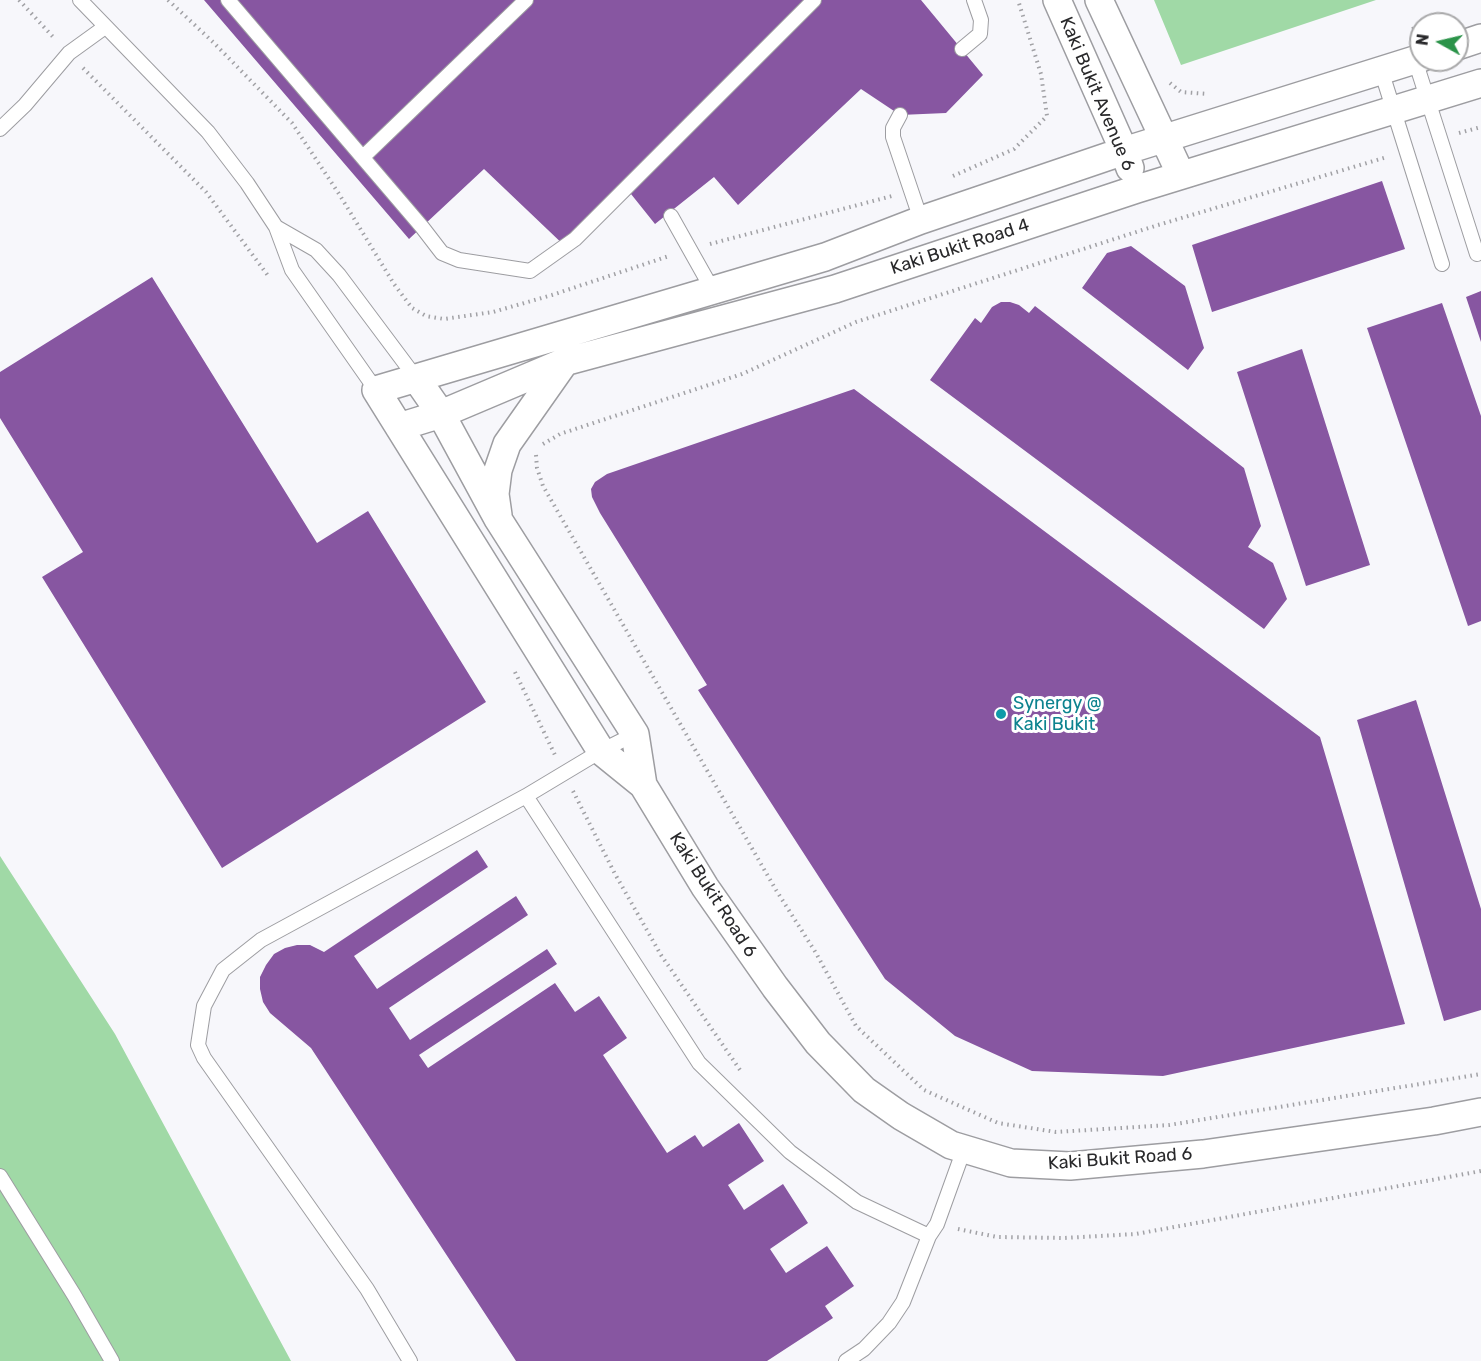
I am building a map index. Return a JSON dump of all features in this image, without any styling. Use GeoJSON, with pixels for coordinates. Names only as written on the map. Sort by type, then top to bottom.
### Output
{"type":"FeatureCollection","features":[{"type":"Feature","properties":{"kind":"street","name":"Kaki Bukit Avenue 6"},"geometry":{"type":"LineString","coordinates":[[1057,0],[1124,151],[1137,189]]}},
{"type":"Feature","properties":{"kind":"street"},"geometry":{"type":"LineString","coordinates":[[1099,0],[1181,175]]}},
{"type":"Feature","properties":{"kind":"street","name":"Kaki Bukit Road 4"},"geometry":{"type":"LineString","coordinates":[[376,390],[825,256],[921,220],[1124,151],[1409,62]]}},
{"type":"Feature","properties":{"kind":"street","name":"Kaki Bukit Road 4"},"geometry":{"type":"LineString","coordinates":[[399,427],[441,414],[564,362],[835,289],[1137,189],[1481,83]]}},
{"type":"Feature","properties":{"kind":"street"},"geometry":{"type":"LineString","coordinates":[[498,519],[495,494],[498,470],[507,444],[564,362]]}},
{"type":"Feature","properties":{"kind":"street"},"geometry":{"type":"LineString","coordinates":[[416,378],[441,414]]}},
{"type":"Feature","properties":{"kind":"street"},"geometry":{"type":"LineString","coordinates":[[376,390],[399,427]]}},
{"type":"Feature","properties":{"kind":"street","name":"Kaki Bukit Road 6"},"geometry":{"type":"LineString","coordinates":[[441,414],[498,519],[635,734],[643,785]]}},
{"type":"Feature","properties":{"kind":"street","name":"Kaki Bukit Road 6"},"geometry":{"type":"LineString","coordinates":[[399,427],[601,751],[643,785],[705,887],[775,987],[818,1043],[864,1090],[901,1116],[951,1145],[1011,1163],[1070,1166],[1203,1154],[1434,1121],[1481,1112]]}},
{"type":"Feature","properties":{"kind":"lane"},"geometry":{"type":"LineString","coordinates":[[80,0],[208,132],[247,183],[276,227],[292,270],[376,390]]}},
{"type":"Feature","properties":{"kind":"lane"},"geometry":{"type":"LineString","coordinates":[[228,0],[442,253],[459,260],[530,271],[575,239],[814,0]]}},
{"type":"Feature","properties":{"kind":"lane"},"geometry":{"type":"LineString","coordinates":[[363,157],[526,0]]}},
{"type":"Feature","properties":{"kind":"lane"},"geometry":{"type":"LineString","coordinates":[[962,49],[980,34],[981,20],[974,0]]}},
{"type":"Feature","properties":{"kind":"lane"},"geometry":{"type":"LineString","coordinates":[[0,129],[25,105],[69,53],[105,27]]}},
{"type":"Feature","properties":{"kind":"lane"},"geometry":{"type":"LineString","coordinates":[[1381,70],[1443,264]]}},
{"type":"Feature","properties":{"kind":"lane"},"geometry":{"type":"LineString","coordinates":[[1421,72],[1477,254]]}},
{"type":"Feature","properties":{"kind":"lane"},"geometry":{"type":"LineString","coordinates":[[900,115],[893,128],[893,137],[921,220]]}},
{"type":"Feature","properties":{"kind":"lane"},"geometry":{"type":"LineString","coordinates":[[671,216],[712,289]]}},
{"type":"Feature","properties":{"kind":"lane"},"geometry":{"type":"LineString","coordinates":[[276,227],[316,250],[339,275],[416,378]]}},
{"type":"Feature","properties":{"kind":"lane"},"geometry":{"type":"LineString","coordinates":[[410,1361],[367,1289],[204,1058],[198,1045],[204,1006],[224,970],[261,940],[635,734]]}},
{"type":"Feature","properties":{"kind":"lane"},"geometry":{"type":"LineString","coordinates":[[526,796],[699,1063],[800,1159],[857,1202],[933,1230]]}},
{"type":"Feature","properties":{"kind":"lane"},"geometry":{"type":"LineString","coordinates":[[846,1361],[864,1350],[889,1323],[903,1302],[964,1149]]}},
{"type":"Feature","properties":{"kind":"lane"},"geometry":{"type":"LineString","coordinates":[[0,1176],[112,1361]]}},
{"type":"Feature","properties":{"kind":"path"},"geometry":{"type":"LineString","coordinates":[[19,0],[206,192],[274,283]]}},
{"type":"Feature","properties":{"kind":"path"},"geometry":{"type":"LineString","coordinates":[[168,0],[181,12]]}},
{"type":"Feature","properties":{"kind":"path"},"geometry":{"type":"LineString","coordinates":[[689,249],[910,191],[953,176],[1014,149],[1047,116],[1041,75],[1018,0]]}},
{"type":"Feature","properties":{"kind":"path"},"geometry":{"type":"LineString","coordinates":[[1168,81],[1181,92],[1212,94]]}},
{"type":"Feature","properties":{"kind":"path"},"geometry":{"type":"LineString","coordinates":[[1405,151],[1136,232],[856,322],[742,374],[560,434],[538,448],[536,458],[543,486],[776,890],[816,953],[856,1026],[924,1090],[998,1123],[1056,1132],[1169,1125],[1481,1074]]}},
{"type":"Feature","properties":{"kind":"path"},"geometry":{"type":"LineString","coordinates":[[515,670],[615,874],[661,955],[746,1079]]}},
{"type":"Feature","properties":{"kind":"path"},"geometry":{"type":"LineString","coordinates":[[933,1230],[998,1238],[1063,1238],[1136,1234],[1481,1171]]}},
{"type":"Feature","properties":{"kind":"green space"},"geometry":{"type":"Polygon","coordinates":[[[1154,0],[1376,0],[1181,65],[1154,0]]]}},
{"type":"Feature","properties":{"kind":"green space"},"geometry":{"type":"Polygon","coordinates":[[[0,856],[115,1034],[291,1361],[0,1361],[0,856]]]}},
{"type":"Feature","properties":{"kind":"building"},"geometry":{"type":"Polygon","coordinates":[[[204,0],[921,0],[983,75],[946,113],[900,115],[861,89],[738,205],[714,177],[655,224],[631,194],[569,250],[484,169],[409,239],[204,0]]]}},
{"type":"Feature","properties":{"kind":"building"},"geometry":{"type":"Polygon","coordinates":[[[1382,181],[1405,249],[1212,312],[1192,245],[1382,181]]]}},
{"type":"Feature","properties":{"kind":"building"},"geometry":{"type":"Polygon","coordinates":[[[1131,246],[1185,286],[1204,348],[1188,370],[1082,288],[1107,253],[1131,246]]]}},
{"type":"Feature","properties":{"kind":"building"},"geometry":{"type":"Polygon","coordinates":[[[152,277],[317,543],[368,511],[486,702],[222,868],[42,577],[83,552],[0,418],[0,372],[152,277]]]}},
{"type":"Feature","properties":{"kind":"building"},"geometry":{"type":"Polygon","coordinates":[[[1481,291],[1481,342],[1466,297],[1481,291]]]}},
{"type":"Feature","properties":{"kind":"building"},"geometry":{"type":"Polygon","coordinates":[[[1001,302],[1019,305],[1029,313],[1035,306],[1244,468],[1261,526],[1248,547],[1273,563],[1287,599],[1264,629],[930,380],[975,318],[981,323],[992,307],[1001,302]]]}},
{"type":"Feature","properties":{"kind":"building"},"geometry":{"type":"Polygon","coordinates":[[[1442,303],[1481,416],[1481,621],[1468,626],[1367,328],[1442,303]]]}},
{"type":"Feature","properties":{"kind":"building"},"geometry":{"type":"Polygon","coordinates":[[[1302,349],[1370,565],[1306,586],[1237,372],[1302,349]]]}},
{"type":"Feature","properties":{"kind":"building","name":"Synergy @ Kaki Bukit"},"geometry":{"type":"Polygon","coordinates":[[[854,389],[1320,737],[1405,1024],[1163,1076],[1032,1071],[955,1036],[885,979],[698,690],[707,685],[600,513],[592,497],[591,489],[595,482],[607,474],[854,389]]]}},
{"type":"Feature","properties":{"kind":"building"},"geometry":{"type":"Polygon","coordinates":[[[1416,700],[1481,909],[1481,1010],[1444,1021],[1357,720],[1416,700]]]}},
{"type":"Feature","properties":{"kind":"building"},"geometry":{"type":"Polygon","coordinates":[[[477,850],[488,867],[354,956],[377,989],[516,896],[528,915],[389,1008],[410,1040],[547,949],[557,964],[419,1055],[428,1068],[555,983],[575,1012],[599,996],[627,1038],[603,1055],[667,1153],[695,1135],[703,1147],[739,1123],[764,1161],[728,1185],[744,1210],[783,1184],[808,1223],[770,1249],[786,1273],[827,1246],[854,1286],[825,1306],[833,1318],[767,1361],[516,1361],[311,1048],[270,1013],[263,1002],[260,989],[260,977],[274,954],[297,945],[310,945],[324,952],[477,850]]]}},
{"type":"Feature","properties":{"kind":"place","name":"Synergy @ Kaki Bukit"},"geometry":{"type":"Point","coordinates":[1001,714]}}]}
